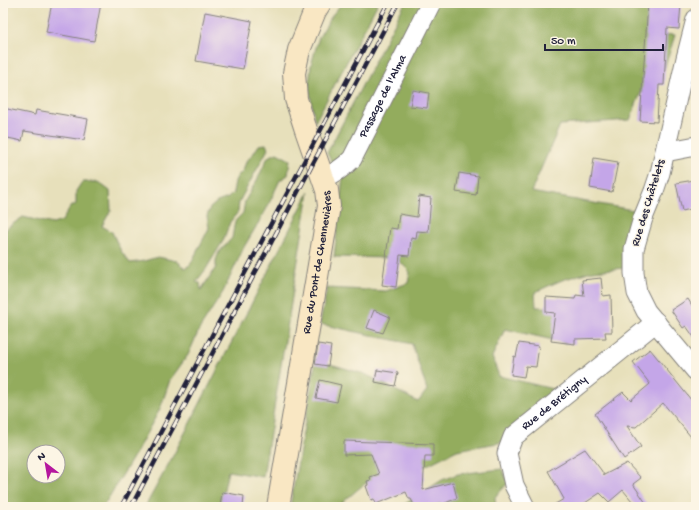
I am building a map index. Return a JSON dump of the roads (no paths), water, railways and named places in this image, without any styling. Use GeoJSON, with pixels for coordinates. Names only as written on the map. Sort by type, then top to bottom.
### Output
{"type":"FeatureCollection","features":[{"type":"Feature","properties":{"kind":"main road","name":"Rue du Pont de Chennevières"},"geometry":{"type":"LineString","coordinates":[[278,507],[329,206],[324,178],[296,99],[294,73],[299,50],[315,11],[320,3]]}},
{"type":"Feature","properties":{"kind":"street","name":"Passage de l'Alma"},"geometry":{"type":"LineString","coordinates":[[324,178],[334,174],[352,159],[431,3]]}},
{"type":"Feature","properties":{"kind":"street","name":"Rue des Châtelets"},"geometry":{"type":"LineString","coordinates":[[696,19],[654,191],[643,218],[634,249],[634,273],[637,292],[646,311],[696,371]]}},
{"type":"Feature","properties":{"kind":"street"},"geometry":{"type":"LineString","coordinates":[[664,152],[696,146]]}},
{"type":"Feature","properties":{"kind":"street","name":"Rue de Brétigny"},"geometry":{"type":"LineString","coordinates":[[525,507],[514,485],[506,453],[513,437],[656,322]]}},
{"type":"Feature","properties":{"kind":"railway"},"geometry":{"type":"LineString","coordinates":[[121,507],[388,3]]}},
{"type":"Feature","properties":{"kind":"railway"},"geometry":{"type":"LineString","coordinates":[[131,507],[398,3]]}}]}
